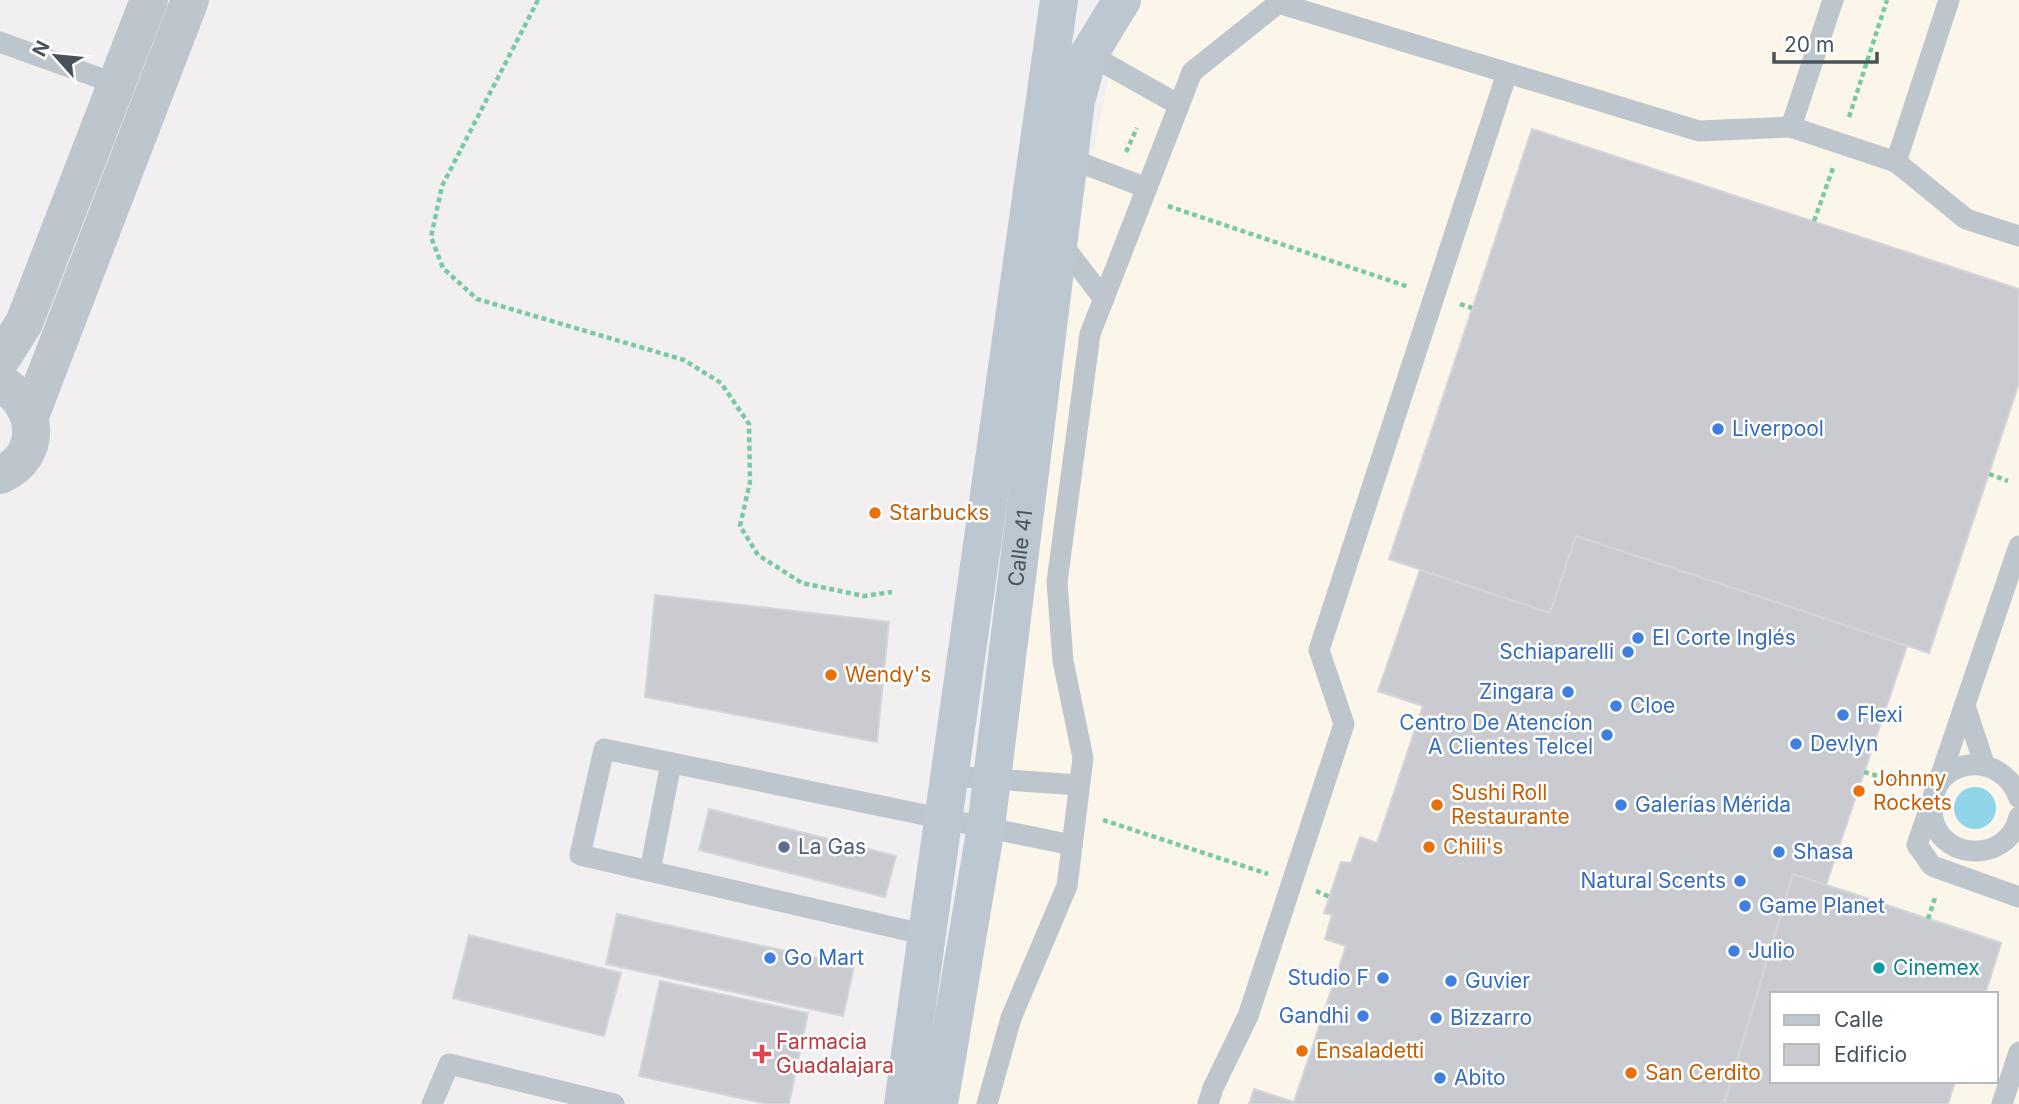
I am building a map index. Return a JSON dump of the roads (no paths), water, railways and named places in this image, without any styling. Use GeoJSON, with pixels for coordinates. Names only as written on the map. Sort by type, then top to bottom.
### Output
{"type":"FeatureCollection","features":[{"type":"Feature","properties":{"kind":"main road","name":"Calle 41"},"geometry":{"type":"LineString","coordinates":[[903,1104],[1030,203],[1076,102],[1089,54],[1122,0]]}},
{"type":"Feature","properties":{"kind":"main road","name":"Calle 41"},"geometry":{"type":"LineString","coordinates":[[939,1104],[986,827],[1059,240],[1054,153],[1056,17]]}},
{"type":"Feature","properties":{"kind":"street"},"geometry":{"type":"LineString","coordinates":[[0,361],[24,323],[149,0]]}},
{"type":"Feature","properties":{"kind":"street"},"geometry":{"type":"LineString","coordinates":[[30,416],[190,0]]}},
{"type":"Feature","properties":{"kind":"street"},"geometry":{"type":"LineString","coordinates":[[0,383],[13,390],[23,402],[30,416],[32,431],[29,446],[21,460],[3,480]]}},
{"type":"Feature","properties":{"kind":"lane"},"geometry":{"type":"LineString","coordinates":[[1791,127],[1833,0]]}},
{"type":"Feature","properties":{"kind":"lane"},"geometry":{"type":"LineString","coordinates":[[1896,162],[1949,0]]}},
{"type":"Feature","properties":{"kind":"lane"},"geometry":{"type":"LineString","coordinates":[[987,1104],[1011,1018],[1066,886],[1072,845],[1083,758],[1063,661],[1057,582],[1090,334],[1192,72],[1280,2],[1699,131],[1791,127],[1896,162],[1966,219],[2019,236]]}},
{"type":"Feature","properties":{"kind":"lane"},"geometry":{"type":"LineString","coordinates":[[1056,17],[1089,54],[1179,105]]}},
{"type":"Feature","properties":{"kind":"lane"},"geometry":{"type":"LineString","coordinates":[[0,42],[116,84]]}},
{"type":"Feature","properties":{"kind":"lane"},"geometry":{"type":"LineString","coordinates":[[1208,1104],[1248,1016],[1344,724],[1318,650],[1507,73]]}},
{"type":"Feature","properties":{"kind":"lane"},"geometry":{"type":"LineString","coordinates":[[1054,153],[1147,188]]}},
{"type":"Feature","properties":{"kind":"lane"},"geometry":{"type":"LineString","coordinates":[[1030,203],[1104,299]]}},
{"type":"Feature","properties":{"kind":"lane"},"geometry":{"type":"LineString","coordinates":[[2019,546],[1917,845],[1932,866],[2019,897]]}},
{"type":"Feature","properties":{"kind":"lane"},"geometry":{"type":"LineString","coordinates":[[1965,706],[1985,766]]}},
{"type":"Feature","properties":{"kind":"lane"},"geometry":{"type":"LineString","coordinates":[[927,935],[580,855],[604,749],[1072,845]]}},
{"type":"Feature","properties":{"kind":"lane"},"geometry":{"type":"LineString","coordinates":[[650,871],[671,763]]}},
{"type":"Feature","properties":{"kind":"lane"},"geometry":{"type":"LineString","coordinates":[[2019,798],[2004,773],[1985,766],[1963,766],[1951,772],[1941,782],[1932,809],[1941,836],[1965,851],[1980,852],[2006,841],[2014,831],[2019,817]]}},
{"type":"Feature","properties":{"kind":"lane"},"geometry":{"type":"LineString","coordinates":[[949,776],[1079,785]]}},
{"type":"Feature","properties":{"kind":"lane"},"geometry":{"type":"LineString","coordinates":[[2002,1104],[2019,1052]]}},
{"type":"Feature","properties":{"kind":"lane"},"geometry":{"type":"LineString","coordinates":[[432,1104],[449,1064],[577,1100],[614,1104]]}},
{"type":"Feature","properties":{"kind":"water"},"geometry":{"type":"Polygon","coordinates":[[[1975,787],[1990,793],[1996,808],[1990,823],[1975,829],[1960,823],[1954,808],[1960,793],[1975,787]]]}},
{"type":"Feature","properties":{"kind":"place","name":"Liverpool"},"geometry":{"type":"Point","coordinates":[1718,429]}},
{"type":"Feature","properties":{"kind":"place","name":"Starbucks"},"geometry":{"type":"Point","coordinates":[875,513]}},
{"type":"Feature","properties":{"kind":"place","name":"El Corte Inglés"},"geometry":{"type":"Point","coordinates":[1638,638]}},
{"type":"Feature","properties":{"kind":"place","name":"Schiaparelli"},"geometry":{"type":"Point","coordinates":[1628,652]}},
{"type":"Feature","properties":{"kind":"place","name":"Wendy's"},"geometry":{"type":"Point","coordinates":[831,675]}},
{"type":"Feature","properties":{"kind":"place","name":"Zingara"},"geometry":{"type":"Point","coordinates":[1568,692]}},
{"type":"Feature","properties":{"kind":"place","name":"Cloe"},"geometry":{"type":"Point","coordinates":[1616,706]}},
{"type":"Feature","properties":{"kind":"place","name":"Flexi"},"geometry":{"type":"Point","coordinates":[1843,715]}},
{"type":"Feature","properties":{"kind":"place","name":"Centro De Atencíon A Clientes Telcel"},"geometry":{"type":"Point","coordinates":[1607,735]}},
{"type":"Feature","properties":{"kind":"place","name":"Devlyn"},"geometry":{"type":"Point","coordinates":[1796,744]}},
{"type":"Feature","properties":{"kind":"place","name":"Johnny Rockets"},"geometry":{"type":"Point","coordinates":[1859,791]}},
{"type":"Feature","properties":{"kind":"place","name":"Sushi Roll Restaurante"},"geometry":{"type":"Point","coordinates":[1437,805]}},
{"type":"Feature","properties":{"kind":"place","name":"Galerías Mérida"},"geometry":{"type":"Point","coordinates":[1621,805]}},
{"type":"Feature","properties":{"kind":"place","name":"La Gas"},"geometry":{"type":"Point","coordinates":[784,847]}},
{"type":"Feature","properties":{"kind":"place","name":"Chili's"},"geometry":{"type":"Point","coordinates":[1429,847]}},
{"type":"Feature","properties":{"kind":"place","name":"Shasa"},"geometry":{"type":"Point","coordinates":[1779,852]}},
{"type":"Feature","properties":{"kind":"place","name":"Natural Scents"},"geometry":{"type":"Point","coordinates":[1740,881]}},
{"type":"Feature","properties":{"kind":"place","name":"Game Planet"},"geometry":{"type":"Point","coordinates":[1745,906]}},
{"type":"Feature","properties":{"kind":"place","name":"Julio"},"geometry":{"type":"Point","coordinates":[1734,951]}},
{"type":"Feature","properties":{"kind":"place","name":"Go Mart"},"geometry":{"type":"Point","coordinates":[770,958]}},
{"type":"Feature","properties":{"kind":"place","name":"Cinemex"},"geometry":{"type":"Point","coordinates":[1879,968]}},
{"type":"Feature","properties":{"kind":"place","name":"Studio F"},"geometry":{"type":"Point","coordinates":[1383,978]}},
{"type":"Feature","properties":{"kind":"place","name":"Guvier"},"geometry":{"type":"Point","coordinates":[1451,981]}},
{"type":"Feature","properties":{"kind":"place","name":"Gandhi"},"geometry":{"type":"Point","coordinates":[1363,1016]}},
{"type":"Feature","properties":{"kind":"place","name":"Bizzarro"},"geometry":{"type":"Point","coordinates":[1436,1018]}},
{"type":"Feature","properties":{"kind":"place","name":"Ensaladetti"},"geometry":{"type":"Point","coordinates":[1302,1051]}},
{"type":"Feature","properties":{"kind":"place","name":"Farmacia Guadalajara"},"geometry":{"type":"Point","coordinates":[762,1054]}},
{"type":"Feature","properties":{"kind":"place","name":"San Cerdito"},"geometry":{"type":"Point","coordinates":[1631,1073]}},
{"type":"Feature","properties":{"kind":"place","name":"Abito"},"geometry":{"type":"Point","coordinates":[1440,1078]}}]}
